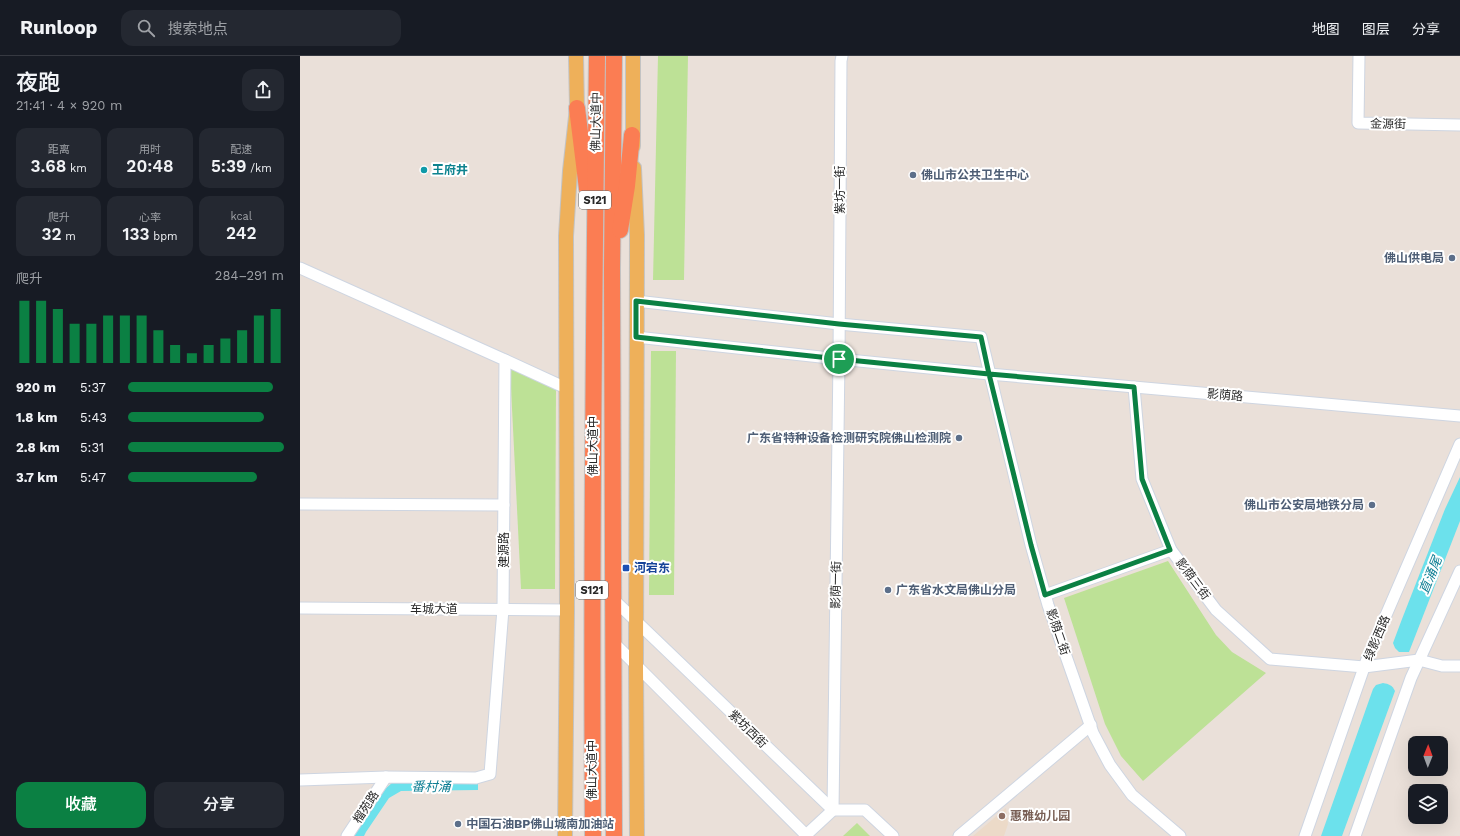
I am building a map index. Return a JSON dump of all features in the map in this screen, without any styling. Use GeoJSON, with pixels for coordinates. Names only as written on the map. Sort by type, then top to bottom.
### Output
{"type":"FeatureCollection","features":[{"type":"Feature","properties":{"kind":"highway","name":"佛山大道中"},"geometry":{"type":"LineString","coordinates":[[593,836],[592,648],[594,267],[597,56]]}},
{"type":"Feature","properties":{"kind":"highway","name":"佛山大道中"},"geometry":{"type":"LineString","coordinates":[[614,56],[612,269],[612,641],[614,836]]}},
{"type":"Feature","properties":{"kind":"highway"},"geometry":{"type":"LineString","coordinates":[[577,108],[587,189],[594,267]]}},
{"type":"Feature","properties":{"kind":"highway"},"geometry":{"type":"LineString","coordinates":[[612,269],[628,186],[632,135]]}},
{"type":"Feature","properties":{"kind":"main road"},"geometry":{"type":"LineString","coordinates":[[565,836],[567,610],[566,236],[570,171],[577,108],[576,56]]}},
{"type":"Feature","properties":{"kind":"main road"},"geometry":{"type":"LineString","coordinates":[[633,56],[632,135],[637,235],[637,836]]}},
{"type":"Feature","properties":{"kind":"street","name":"紫坊一街"},"geometry":{"type":"LineString","coordinates":[[839,359],[842,56]]}},
{"type":"Feature","properties":{"kind":"street","name":"金源街"},"geometry":{"type":"LineString","coordinates":[[1359,56],[1358,123],[1460,125]]}},
{"type":"Feature","properties":{"kind":"street"},"geometry":{"type":"LineString","coordinates":[[300,268],[566,388]]}},
{"type":"Feature","properties":{"kind":"street"},"geometry":{"type":"LineString","coordinates":[[636,301],[839,324],[981,337],[989,374]]}},
{"type":"Feature","properties":{"kind":"street","name":"影荫路"},"geometry":{"type":"LineString","coordinates":[[636,337],[989,374],[1460,416]]}},
{"type":"Feature","properties":{"kind":"street","name":"影荫一街"},"geometry":{"type":"LineString","coordinates":[[833,810],[839,359]]}},
{"type":"Feature","properties":{"kind":"street","name":"建源路"},"geometry":{"type":"LineString","coordinates":[[300,780],[386,777],[476,778],[490,774],[503,609],[505,360]]}},
{"type":"Feature","properties":{"kind":"street","name":"影荫二街"},"geometry":{"type":"LineString","coordinates":[[989,374],[1031,545],[1045,595],[1090,726],[1110,765],[1132,795],[1180,836]]}},
{"type":"Feature","properties":{"kind":"street","name":"影荫三街"},"geometry":{"type":"LineString","coordinates":[[1134,387],[1142,479],[1170,550],[1216,610],[1270,659],[1364,668],[1419,660]]}},
{"type":"Feature","properties":{"kind":"street","name":"绿影西路"},"geometry":{"type":"LineString","coordinates":[[1306,836],[1364,668],[1460,444]]}},
{"type":"Feature","properties":{"kind":"street"},"geometry":{"type":"LineString","coordinates":[[300,504],[504,506]]}},
{"type":"Feature","properties":{"kind":"street"},"geometry":{"type":"LineString","coordinates":[[1045,595],[1170,550]]}},
{"type":"Feature","properties":{"kind":"street"},"geometry":{"type":"LineString","coordinates":[[1355,836],[1411,678],[1460,571]]}},
{"type":"Feature","properties":{"kind":"street","name":"紫坊西街"},"geometry":{"type":"LineString","coordinates":[[612,598],[833,810]]}},
{"type":"Feature","properties":{"kind":"street","name":"车城大道"},"geometry":{"type":"LineString","coordinates":[[300,608],[567,610]]}},
{"type":"Feature","properties":{"kind":"street"},"geometry":{"type":"LineString","coordinates":[[612,641],[807,835],[833,810],[866,810],[893,836]]}},
{"type":"Feature","properties":{"kind":"street"},"geometry":{"type":"LineString","coordinates":[[1419,660],[1442,666],[1460,666]]}},
{"type":"Feature","properties":{"kind":"street"},"geometry":{"type":"LineString","coordinates":[[959,836],[1090,726]]}},
{"type":"Feature","properties":{"kind":"street","name":"榴苑路"},"geometry":{"type":"LineString","coordinates":[[347,836],[386,777]]}},
{"type":"Feature","properties":{"kind":"shaded area","name":"惠雅幼儿园"},"geometry":{"type":"Polygon","coordinates":[[[1006,808],[1008,824],[1004,836],[973,836],[1006,808]]]}},
{"type":"Feature","properties":{"kind":"green space"},"geometry":{"type":"Polygon","coordinates":[[[658,56],[688,56],[684,280],[653,280],[658,56]]]}},
{"type":"Feature","properties":{"kind":"green space"},"geometry":{"type":"Polygon","coordinates":[[[651,351],[676,351],[674,595],[649,595],[651,351]]]}},
{"type":"Feature","properties":{"kind":"green space"},"geometry":{"type":"Polygon","coordinates":[[[510,368],[556,388],[555,589],[521,589],[510,368]]]}},
{"type":"Feature","properties":{"kind":"green space"},"geometry":{"type":"Polygon","coordinates":[[[1168,561],[1216,635],[1232,652],[1266,673],[1143,781],[1121,756],[1105,724],[1064,598],[1168,561]]]}},
{"type":"Feature","properties":{"kind":"green space"},"geometry":{"type":"Polygon","coordinates":[[[857,823],[870,836],[843,836],[857,823]]]}},
{"type":"Feature","properties":{"kind":"water","name":"直涌尾"},"geometry":{"type":"Polygon","coordinates":[[[1460,477],[1460,521],[1409,652],[1399,652],[1393,643],[1445,509],[1460,477]]]}},
{"type":"Feature","properties":{"kind":"water"},"geometry":{"type":"Polygon","coordinates":[[[1383,683],[1393,687],[1395,691],[1342,836],[1321,836],[1373,689],[1376,685],[1383,683]]]}},
{"type":"Feature","properties":{"kind":"water","name":"番村涌"},"geometry":{"type":"Polygon","coordinates":[[[393,782],[478,782],[478,790],[401,791],[389,798],[364,836],[354,836],[366,814],[376,800],[393,782]]]}},
{"type":"Feature","properties":{"kind":"place","name":"王府井"},"geometry":{"type":"Point","coordinates":[424,170]}},
{"type":"Feature","properties":{"kind":"place","name":"佛山市公共卫生中心"},"geometry":{"type":"Point","coordinates":[913,175]}},
{"type":"Feature","properties":{"kind":"place","name":"佛山供电局"},"geometry":{"type":"Point","coordinates":[1452,258]}},
{"type":"Feature","properties":{"kind":"place","name":"广东省特种设备检测研究院佛山检测院"},"geometry":{"type":"Point","coordinates":[959,438]}},
{"type":"Feature","properties":{"kind":"place","name":"佛山市公安局地铁分局"},"geometry":{"type":"Point","coordinates":[1372,505]}},
{"type":"Feature","properties":{"kind":"place","name":"河宕东"},"geometry":{"type":"Point","coordinates":[626,568]}},
{"type":"Feature","properties":{"kind":"place","name":"广东省水文局佛山分局"},"geometry":{"type":"Point","coordinates":[888,590]}},
{"type":"Feature","properties":{"kind":"place","name":"惠雅幼儿园"},"geometry":{"type":"Point","coordinates":[1002,816]}},
{"type":"Feature","properties":{"kind":"place","name":"中国石油BP佛山城南加油站"},"geometry":{"type":"Point","coordinates":[458,824]}},
{"type":"Feature","properties":{"kind":"route"},"geometry":{"type":"LineString","coordinates":[[839,359],[636,337],[636,301],[839,324],[981,337],[989,374],[1134,387],[1142,479],[1170,550],[1045,595],[1031,545],[989,374],[839,359]]}}]}
